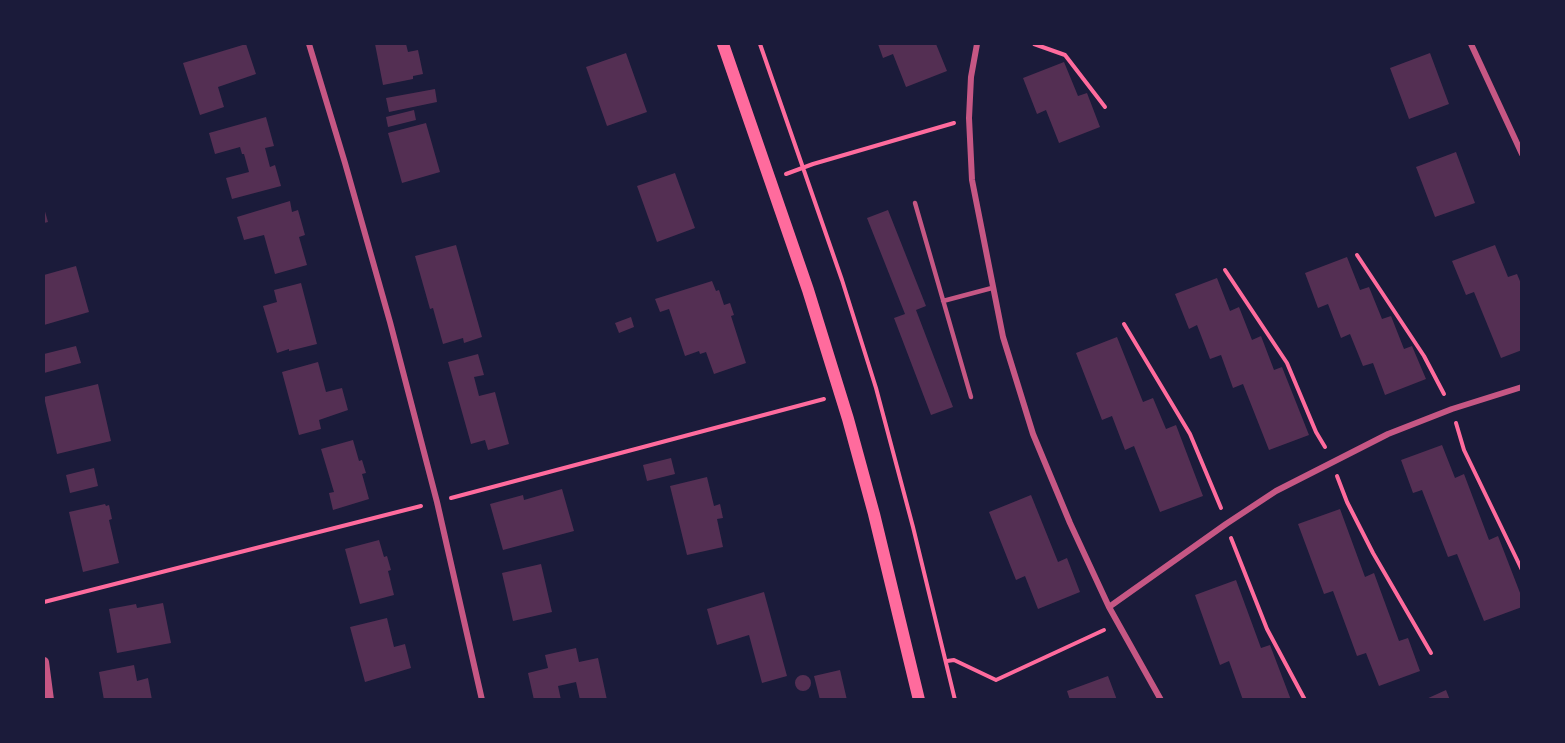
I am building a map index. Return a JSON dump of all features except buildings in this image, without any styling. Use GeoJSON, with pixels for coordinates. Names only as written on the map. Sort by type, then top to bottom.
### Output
{"type":"FeatureCollection","features":[{"type":"Feature","properties":{"kind":"main road"},"geometry":{"type":"LineString","coordinates":[[723,44],[808,290],[851,429],[919,699]]}},
{"type":"Feature","properties":{"kind":"street"},"geometry":{"type":"LineString","coordinates":[[309,44],[393,333],[437,501],[482,699]]}},
{"type":"Feature","properties":{"kind":"street"},"geometry":{"type":"LineString","coordinates":[[977,44],[971,77],[969,118],[972,180],[1003,337],[1033,434],[1109,607],[1161,699]]}},
{"type":"Feature","properties":{"kind":"street"},"geometry":{"type":"LineString","coordinates":[[1471,44],[1521,154]]}},
{"type":"Feature","properties":{"kind":"street"},"geometry":{"type":"LineString","coordinates":[[1109,607],[1276,491],[1332,461],[1388,434],[1452,409],[1521,387]]}},
{"type":"Feature","properties":{"kind":"street"},"geometry":{"type":"LineString","coordinates":[[44,662],[49,699]]}},
{"type":"Feature","properties":{"kind":"lane"},"geometry":{"type":"LineString","coordinates":[[915,203],[970,397]]}},
{"type":"Feature","properties":{"kind":"lane"},"geometry":{"type":"LineString","coordinates":[[943,301],[992,288]]}},
{"type":"Feature","properties":{"kind":"path"},"geometry":{"type":"LineString","coordinates":[[760,44],[842,280],[876,388],[914,527],[955,699]]}},
{"type":"Feature","properties":{"kind":"path"},"geometry":{"type":"LineString","coordinates":[[1034,44],[1065,55],[1104,107]]}},
{"type":"Feature","properties":{"kind":"path"},"geometry":{"type":"LineString","coordinates":[[771,180],[803,168],[969,118]]}},
{"type":"Feature","properties":{"kind":"path"},"geometry":{"type":"LineString","coordinates":[[1225,270],[1287,363],[1316,432],[1332,461],[1347,502],[1373,553],[1431,653]]}},
{"type":"Feature","properties":{"kind":"path"},"geometry":{"type":"LineString","coordinates":[[1124,324],[1190,434],[1220,503],[1235,552],[1267,628],[1305,699]]}},
{"type":"Feature","properties":{"kind":"path"},"geometry":{"type":"LineString","coordinates":[[947,662],[954,660],[996,680],[1118,623]]}}]}
